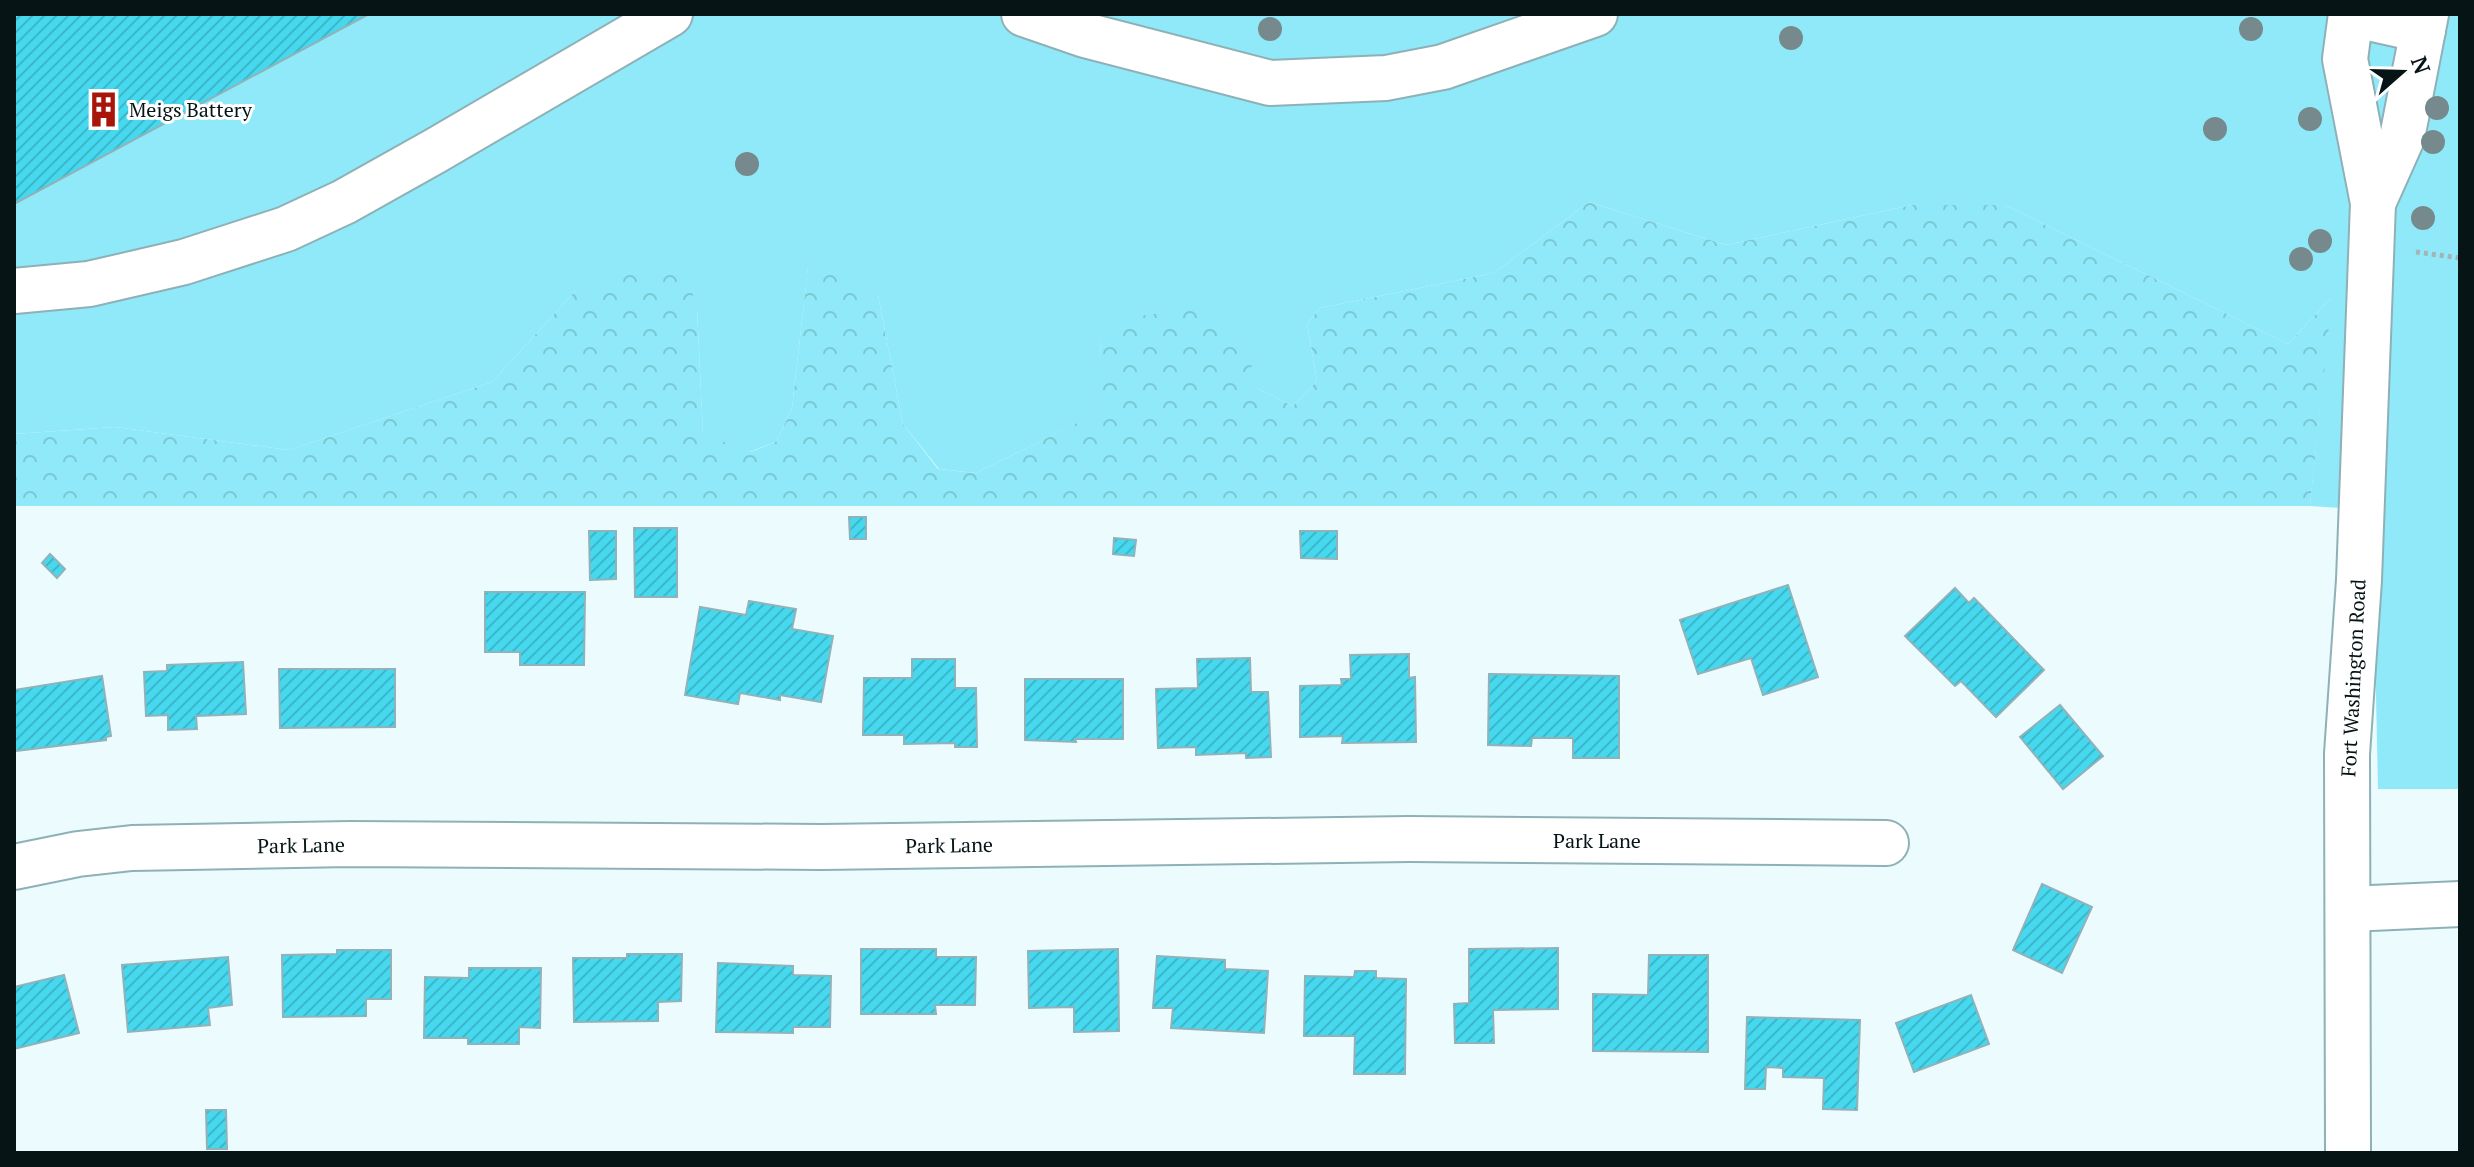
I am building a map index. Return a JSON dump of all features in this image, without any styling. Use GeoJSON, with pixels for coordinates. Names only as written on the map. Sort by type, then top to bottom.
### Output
{"type":"FeatureCollection","features":[{"type":"Feature","properties":{"kind":"street"},"geometry":{"type":"LineString","coordinates":[[14,291],[89,284],[170,265],[286,229],[396,173],[670,14]]}},
{"type":"Feature","properties":{"kind":"street"},"geometry":{"type":"LineString","coordinates":[[1024,14],[1085,35],[1270,83],[1386,78],[1443,67],[1595,14]]}},
{"type":"Feature","properties":{"kind":"street"},"geometry":{"type":"LineString","coordinates":[[2351,14],[2425,22]]}},
{"type":"Feature","properties":{"kind":"street","name":"Fort Washington Road"},"geometry":{"type":"LineString","coordinates":[[2348,1153],[2347,754],[2359,580],[2373,203],[2345,59],[2351,14]]}},
{"type":"Feature","properties":{"kind":"street","name":"Fort Washington Road"},"geometry":{"type":"LineString","coordinates":[[2373,203],[2402,138],[2425,22]]}},
{"type":"Feature","properties":{"kind":"street","name":"Park Lane"},"geometry":{"type":"LineString","coordinates":[[14,867],[78,854],[132,848],[350,844],[822,847],[1409,839],[1886,843]]}},
{"type":"Feature","properties":{"kind":"street"},"geometry":{"type":"LineString","coordinates":[[2349,909],[2460,904]]}},
{"type":"Feature","properties":{"kind":"green space"},"geometry":{"type":"Polygon","coordinates":[[[14,14],[2460,14],[2460,789],[2378,789],[2372,510],[2310,506],[2331,298],[2288,344],[2005,205],[1912,205],[1726,245],[1589,202],[1494,273],[1320,308],[1307,324],[1317,381],[1293,406],[1258,389],[1100,339],[1104,410],[976,473],[939,469],[903,424],[878,295],[808,268],[792,408],[777,441],[750,452],[703,435],[697,308],[577,289],[492,382],[289,450],[115,427],[14,434],[14,14]]]}},
{"type":"Feature","properties":{"kind":"green space"},"geometry":{"type":"Polygon","coordinates":[[[1589,202],[1726,245],[1912,205],[2005,205],[2288,344],[2332,297],[2310,506],[14,506],[14,434],[115,427],[289,450],[492,382],[577,289],[670,263],[686,272],[697,308],[703,434],[751,452],[777,441],[792,408],[808,267],[834,257],[878,295],[903,424],[938,469],[976,473],[1103,410],[1100,339],[1111,319],[1190,310],[1240,326],[1258,389],[1293,406],[1317,381],[1307,324],[1320,308],[1494,273],[1589,202]]]}},
{"type":"Feature","properties":{"kind":"building","name":"Meigs Battery"},"geometry":{"type":"Polygon","coordinates":[[[14,14],[369,14],[14,204],[14,14]]]}},
{"type":"Feature","properties":{"kind":"building"},"geometry":{"type":"Polygon","coordinates":[[[849,517],[866,517],[866,539],[850,539],[849,517]]]}},
{"type":"Feature","properties":{"kind":"building"},"geometry":{"type":"Polygon","coordinates":[[[634,528],[677,528],[677,597],[635,597],[634,528]]]}},
{"type":"Feature","properties":{"kind":"building"},"geometry":{"type":"Polygon","coordinates":[[[589,531],[616,531],[616,579],[590,580],[589,531]]]}},
{"type":"Feature","properties":{"kind":"building"},"geometry":{"type":"Polygon","coordinates":[[[1300,531],[1337,531],[1337,559],[1301,558],[1300,531]]]}},
{"type":"Feature","properties":{"kind":"building"},"geometry":{"type":"Polygon","coordinates":[[[1114,538],[1136,540],[1134,556],[1113,554],[1114,538]]]}},
{"type":"Feature","properties":{"kind":"building"},"geometry":{"type":"Polygon","coordinates":[[[50,554],[65,569],[57,578],[42,563],[50,554]]]}},
{"type":"Feature","properties":{"kind":"building"},"geometry":{"type":"Polygon","coordinates":[[[1788,585],[1818,677],[1763,695],[1751,658],[1698,674],[1680,620],[1788,585]]]}},
{"type":"Feature","properties":{"kind":"building"},"geometry":{"type":"Polygon","coordinates":[[[1955,588],[1969,603],[1974,598],[2044,670],[1996,717],[1961,681],[1955,686],[1905,636],[1955,588]]]}},
{"type":"Feature","properties":{"kind":"building"},"geometry":{"type":"Polygon","coordinates":[[[485,592],[585,592],[584,665],[520,665],[520,652],[485,652],[485,592]]]}},
{"type":"Feature","properties":{"kind":"building"},"geometry":{"type":"Polygon","coordinates":[[[749,601],[796,609],[792,629],[833,636],[821,702],[780,695],[780,700],[740,693],[738,704],[685,695],[700,607],[746,615],[749,601]]]}},
{"type":"Feature","properties":{"kind":"building"},"geometry":{"type":"Polygon","coordinates":[[[1409,654],[1409,678],[1415,677],[1416,742],[1342,743],[1343,736],[1300,737],[1300,686],[1342,685],[1341,679],[1351,679],[1350,655],[1409,654]]]}},
{"type":"Feature","properties":{"kind":"building"},"geometry":{"type":"Polygon","coordinates":[[[1250,658],[1251,692],[1268,692],[1271,757],[1246,758],[1246,753],[1196,755],[1196,747],[1158,748],[1156,689],[1198,688],[1197,659],[1250,658]]]}},
{"type":"Feature","properties":{"kind":"building"},"geometry":{"type":"Polygon","coordinates":[[[912,659],[955,659],[955,688],[976,688],[977,747],[955,747],[955,743],[904,744],[904,735],[863,735],[864,678],[912,678],[912,659]]]}},
{"type":"Feature","properties":{"kind":"building"},"geometry":{"type":"Polygon","coordinates":[[[243,662],[246,714],[196,716],[197,729],[168,730],[168,715],[146,716],[144,672],[167,671],[167,665],[243,662]]]}},
{"type":"Feature","properties":{"kind":"building"},"geometry":{"type":"Polygon","coordinates":[[[279,669],[395,669],[395,727],[280,728],[279,669]]]}},
{"type":"Feature","properties":{"kind":"building"},"geometry":{"type":"Polygon","coordinates":[[[1489,674],[1619,676],[1619,758],[1573,758],[1573,738],[1532,738],[1531,746],[1488,745],[1489,674]]]}},
{"type":"Feature","properties":{"kind":"building"},"geometry":{"type":"Polygon","coordinates":[[[102,676],[111,736],[106,740],[15,751],[14,690],[102,676]]]}},
{"type":"Feature","properties":{"kind":"building"},"geometry":{"type":"Polygon","coordinates":[[[1025,679],[1123,679],[1123,739],[1075,739],[1076,742],[1025,740],[1025,679]]]}},
{"type":"Feature","properties":{"kind":"building"},"geometry":{"type":"Polygon","coordinates":[[[2060,705],[2103,756],[2063,789],[2020,737],[2060,705]]]}},
{"type":"Feature","properties":{"kind":"building"},"geometry":{"type":"Polygon","coordinates":[[[2042,884],[2092,907],[2062,973],[2013,950],[2042,884]]]}},
{"type":"Feature","properties":{"kind":"building"},"geometry":{"type":"Polygon","coordinates":[[[1558,948],[1558,1009],[1493,1010],[1494,1043],[1455,1043],[1454,1004],[1469,1003],[1469,949],[1558,948]]]}},
{"type":"Feature","properties":{"kind":"building"},"geometry":{"type":"Polygon","coordinates":[[[861,949],[936,949],[936,957],[976,957],[975,1005],[935,1005],[936,1014],[861,1014],[861,949]]]}},
{"type":"Feature","properties":{"kind":"building"},"geometry":{"type":"Polygon","coordinates":[[[1118,949],[1119,1031],[1074,1032],[1074,1007],[1029,1008],[1028,951],[1118,949]]]}},
{"type":"Feature","properties":{"kind":"building"},"geometry":{"type":"Polygon","coordinates":[[[337,950],[391,950],[391,999],[366,999],[366,1016],[283,1017],[282,955],[337,954],[337,950]]]}},
{"type":"Feature","properties":{"kind":"building"},"geometry":{"type":"Polygon","coordinates":[[[627,954],[682,954],[681,1001],[658,1002],[658,1021],[574,1022],[573,958],[627,958],[627,954]]]}},
{"type":"Feature","properties":{"kind":"building"},"geometry":{"type":"Polygon","coordinates":[[[1649,955],[1708,955],[1708,1052],[1593,1051],[1593,994],[1648,995],[1649,955]]]}},
{"type":"Feature","properties":{"kind":"building"},"geometry":{"type":"Polygon","coordinates":[[[1157,956],[1225,960],[1225,969],[1268,971],[1264,1033],[1171,1028],[1173,1008],[1153,1008],[1157,956]]]}},
{"type":"Feature","properties":{"kind":"building"},"geometry":{"type":"Polygon","coordinates":[[[228,957],[232,1005],[208,1008],[210,1025],[128,1032],[122,965],[228,957]]]}},
{"type":"Feature","properties":{"kind":"building"},"geometry":{"type":"Polygon","coordinates":[[[718,963],[793,966],[793,975],[831,976],[830,1027],[793,1027],[793,1033],[716,1032],[718,963]]]}},
{"type":"Feature","properties":{"kind":"building"},"geometry":{"type":"Polygon","coordinates":[[[469,968],[541,968],[540,1028],[519,1027],[519,1044],[468,1044],[468,1038],[424,1038],[425,977],[469,978],[469,968]]]}},
{"type":"Feature","properties":{"kind":"building"},"geometry":{"type":"Polygon","coordinates":[[[1355,971],[1376,971],[1376,978],[1406,979],[1405,1074],[1354,1074],[1355,1036],[1304,1036],[1305,976],[1354,977],[1355,971]]]}},
{"type":"Feature","properties":{"kind":"building"},"geometry":{"type":"Polygon","coordinates":[[[64,975],[79,1033],[14,1049],[14,987],[64,975]]]}},
{"type":"Feature","properties":{"kind":"building"},"geometry":{"type":"Polygon","coordinates":[[[1971,995],[1989,1044],[1914,1072],[1896,1023],[1971,995]]]}},
{"type":"Feature","properties":{"kind":"building"},"geometry":{"type":"Polygon","coordinates":[[[1747,1017],[1860,1020],[1857,1110],[1823,1109],[1824,1078],[1783,1077],[1783,1068],[1766,1067],[1765,1089],[1745,1089],[1747,1017]]]}},
{"type":"Feature","properties":{"kind":"building"},"geometry":{"type":"Polygon","coordinates":[[[206,1110],[226,1110],[227,1149],[207,1149],[206,1110]]]}},
{"type":"Feature","properties":{"kind":"place","name":"Meigs Battery"},"geometry":{"type":"Point","coordinates":[103,109]}}]}
